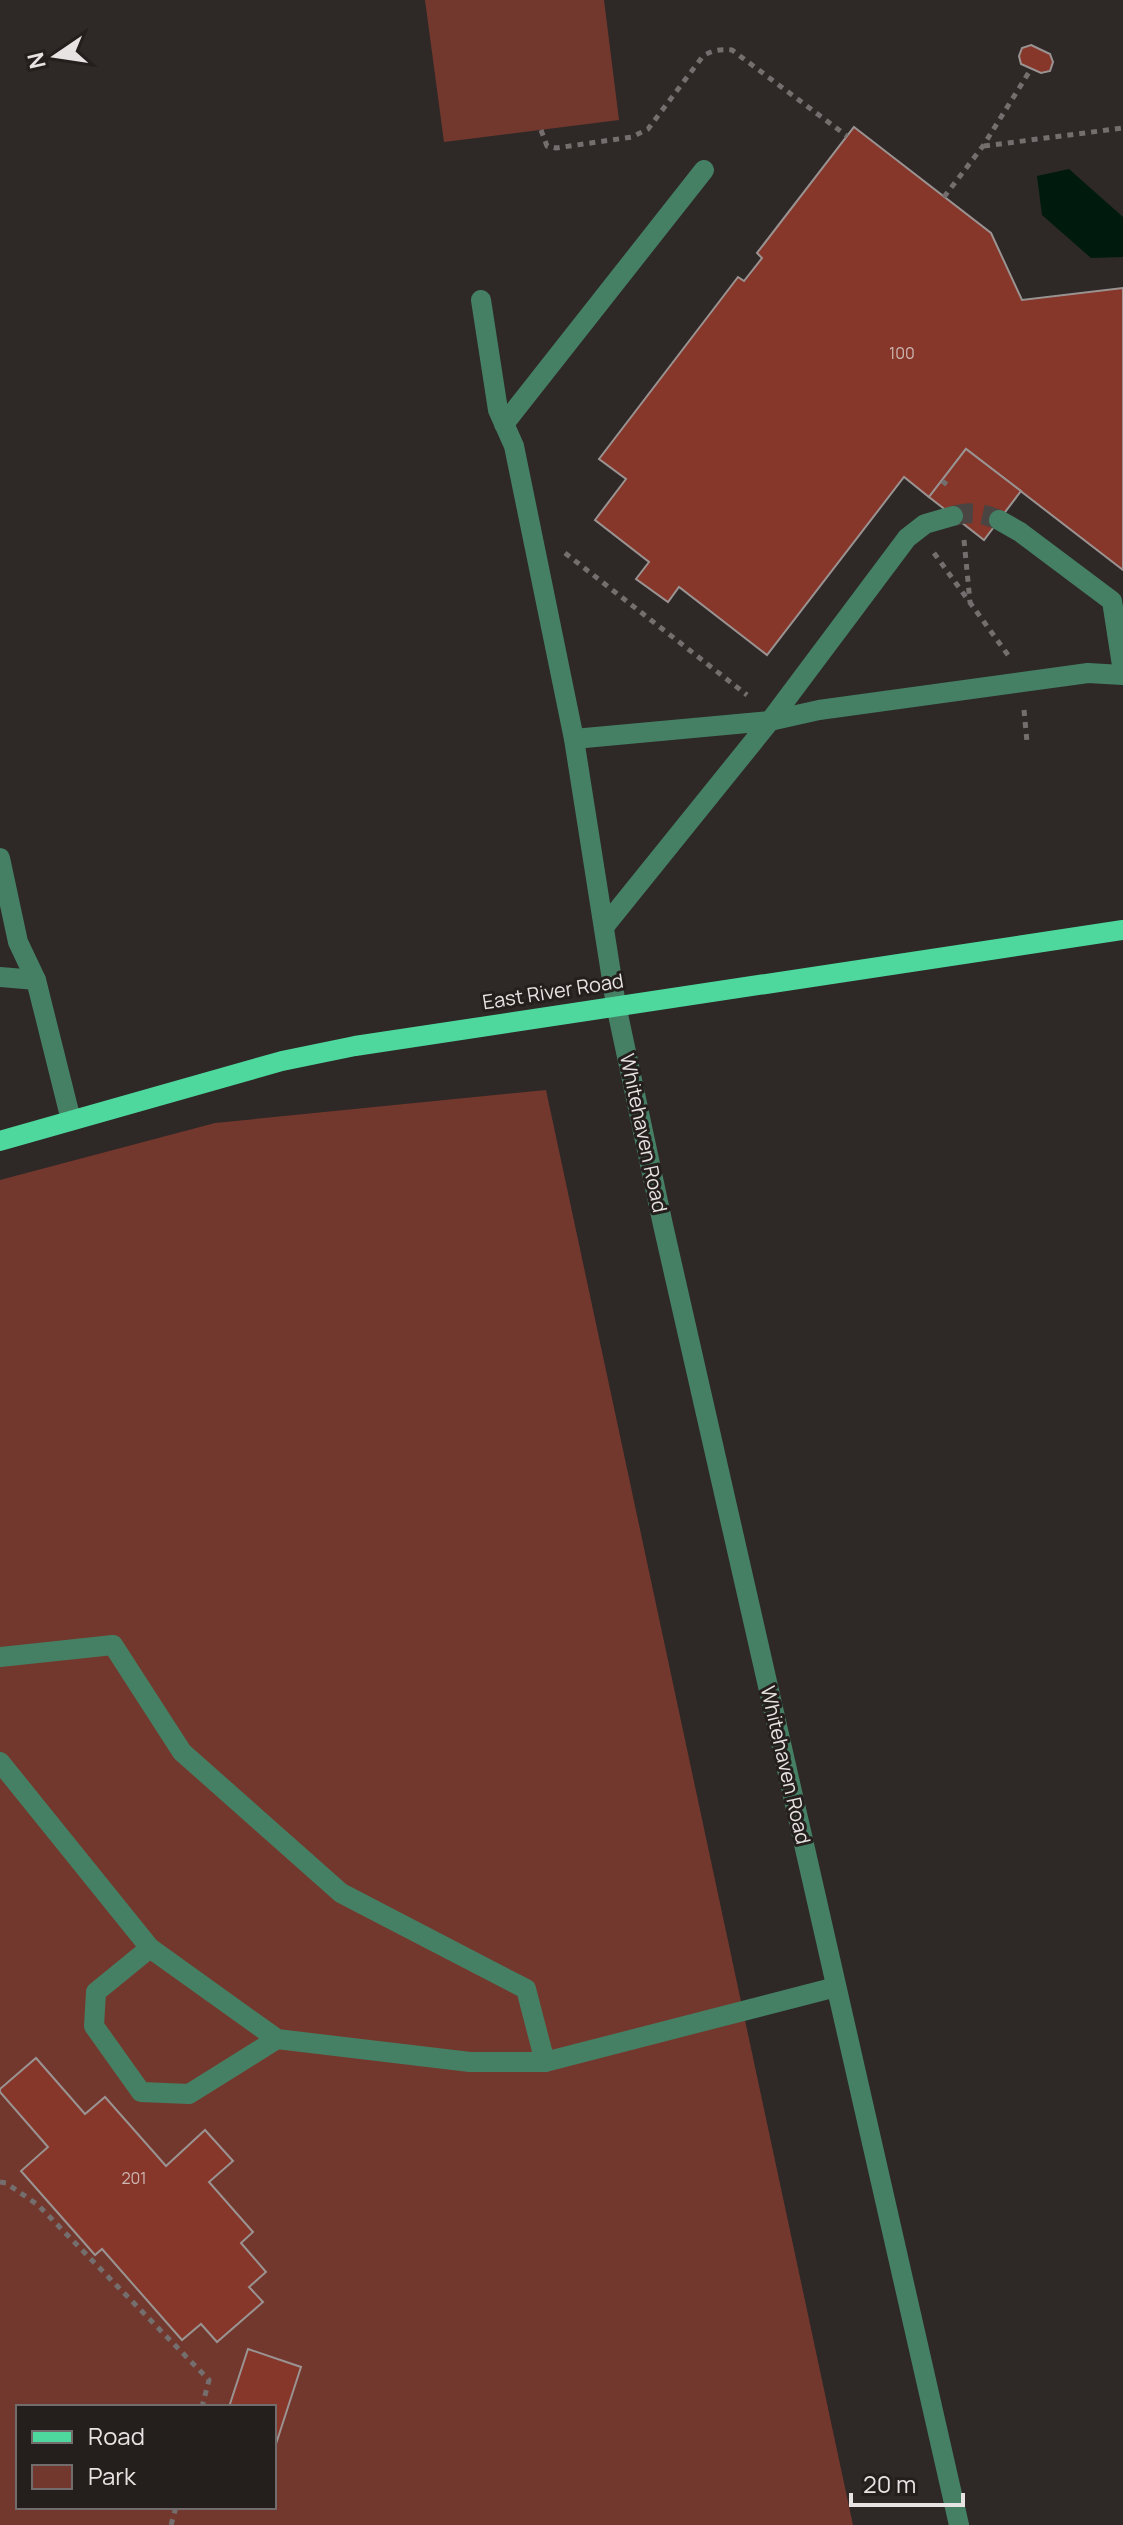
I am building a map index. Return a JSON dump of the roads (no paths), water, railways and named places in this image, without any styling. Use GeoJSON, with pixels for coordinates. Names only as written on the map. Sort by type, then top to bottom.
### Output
{"type":"FeatureCollection","features":[{"type":"Feature","properties":{"kind":"main road","name":"East River Road"},"geometry":{"type":"LineString","coordinates":[[0,1141],[282,1061],[371,1044],[1123,930]]}},
{"type":"Feature","properties":{"kind":"street"},"geometry":{"type":"LineString","coordinates":[[504,424],[704,170]]}},
{"type":"Feature","properties":{"kind":"street","name":"Whitehaven Road"},"geometry":{"type":"LineString","coordinates":[[481,300],[498,410],[514,446],[574,739],[616,1005],[959,2525]]}},
{"type":"Feature","properties":{"kind":"street"},"geometry":{"type":"LineString","coordinates":[[604,927],[770,721],[907,538],[925,524],[953,516]]}},
{"type":"Feature","properties":{"kind":"street"},"geometry":{"type":"LineString","coordinates":[[574,739],[770,721],[819,710],[1088,673],[1123,673],[1112,601],[1020,532],[999,520]]}},
{"type":"Feature","properties":{"kind":"street"},"geometry":{"type":"LineString","coordinates":[[0,858],[18,942],[36,980],[71,1120]]}},
{"type":"Feature","properties":{"kind":"street"},"geometry":{"type":"LineString","coordinates":[[0,977],[36,980]]}},
{"type":"Feature","properties":{"kind":"street"},"geometry":{"type":"LineString","coordinates":[[0,1657],[113,1645],[182,1752],[341,1893],[526,1989],[545,2062]]}},
{"type":"Feature","properties":{"kind":"street"},"geometry":{"type":"LineString","coordinates":[[0,1762],[150,1948],[277,2039],[470,2062],[545,2062],[836,1987]]}},
{"type":"Feature","properties":{"kind":"street"},"geometry":{"type":"LineString","coordinates":[[150,1948],[96,1992],[95,2003],[94,2026],[141,2092],[189,2094],[277,2039]]}},
{"type":"Feature","properties":{"kind":"tunnel"},"geometry":{"type":"LineString","coordinates":[[953,516],[976,514],[999,520]]}}]}
